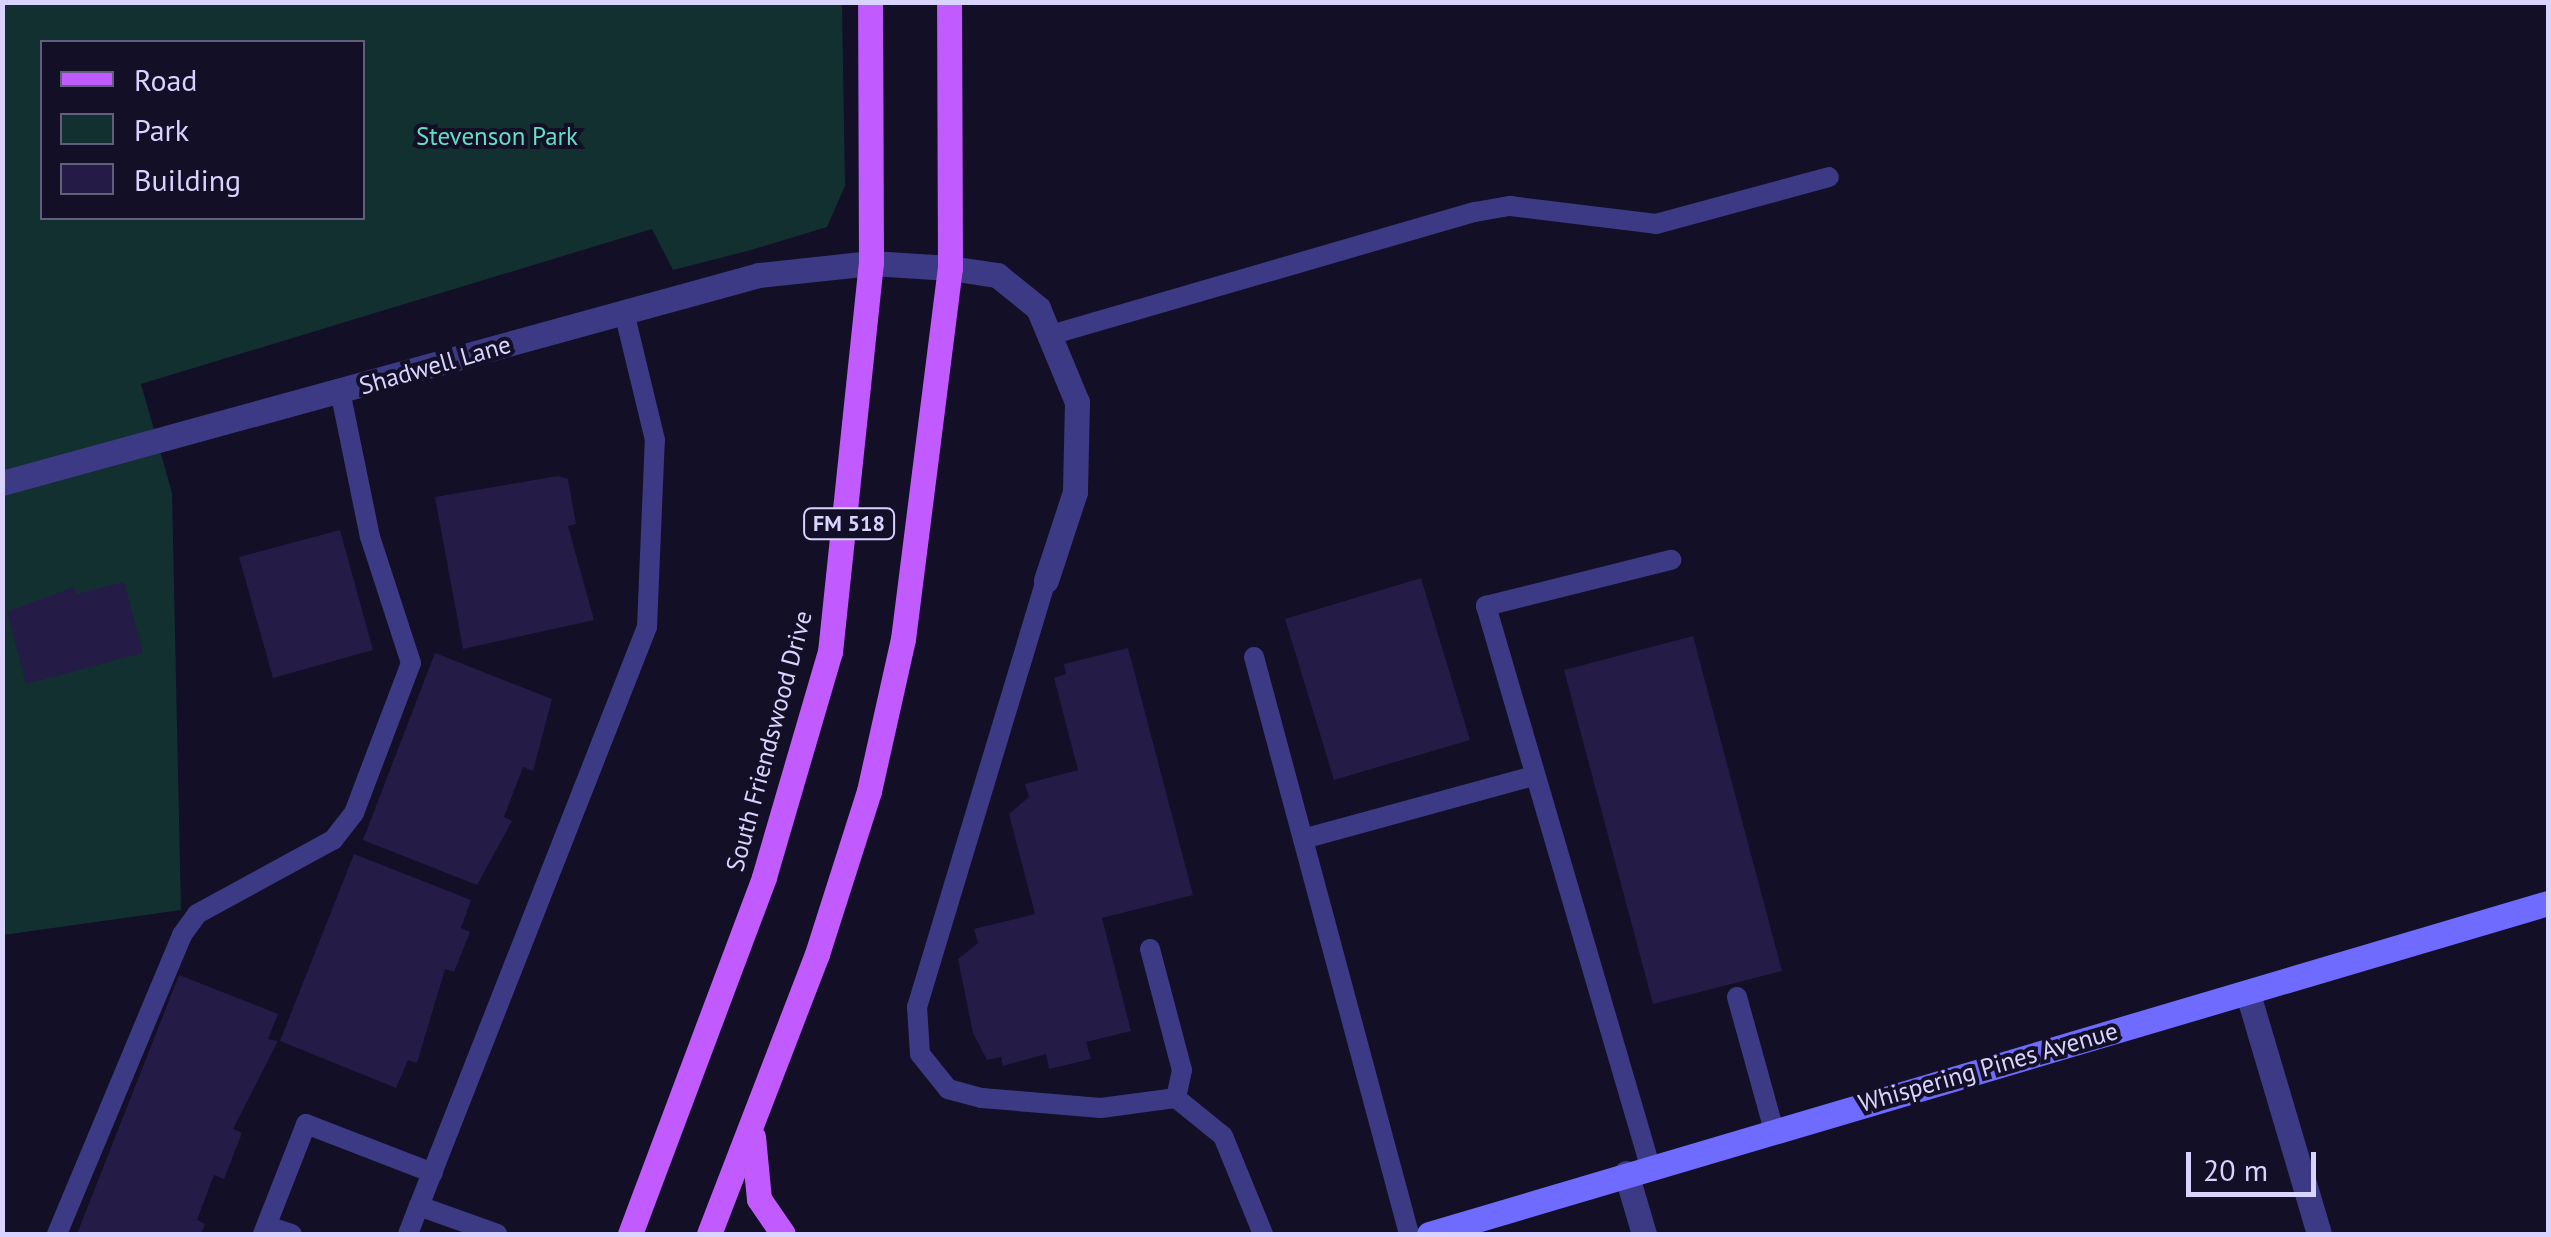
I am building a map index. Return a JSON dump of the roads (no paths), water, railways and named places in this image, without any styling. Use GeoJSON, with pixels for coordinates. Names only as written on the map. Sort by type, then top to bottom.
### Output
{"type":"FeatureCollection","features":[{"type":"Feature","properties":{"kind":"main road","name":"South Friendswood Drive"},"geometry":{"type":"LineString","coordinates":[[630,1234],[764,877],[830,652],[872,263],[870,2]]}},
{"type":"Feature","properties":{"kind":"main road","name":"FM 518"},"geometry":{"type":"LineString","coordinates":[[709,1234],[753,1125],[868,791],[925,504],[950,268],[949,2]]}},
{"type":"Feature","properties":{"kind":"main road","name":"Whispering Pines Avenue"},"geometry":{"type":"LineString","coordinates":[[1428,1234],[1773,1128],[2248,994],[2548,904]]}},
{"type":"Feature","properties":{"kind":"main road"},"geometry":{"type":"LineString","coordinates":[[753,1125],[759,1199],[783,1234]]}},
{"type":"Feature","properties":{"kind":"street","name":"Shadwell Lane"},"geometry":{"type":"LineString","coordinates":[[2,483],[759,275],[872,263],[997,275],[1054,334]]}},
{"type":"Feature","properties":{"kind":"street"},"geometry":{"type":"LineString","coordinates":[[1046,580],[1082,452],[1054,334]]}},
{"type":"Feature","properties":{"kind":"street"},"geometry":{"type":"LineString","coordinates":[[2248,994],[2319,1234]]}},
{"type":"Feature","properties":{"kind":"street"},"geometry":{"type":"LineString","coordinates":[[1638,1170],[1644,1234]]}},
{"type":"Feature","properties":{"kind":"lane"},"geometry":{"type":"LineString","coordinates":[[1054,334],[1475,212],[1510,206],[1656,224],[1830,176]]}},
{"type":"Feature","properties":{"kind":"lane"},"geometry":{"type":"LineString","coordinates":[[408,1234],[646,627],[654,440],[624,312]]}},
{"type":"Feature","properties":{"kind":"lane"},"geometry":{"type":"LineString","coordinates":[[57,1234],[182,935],[197,914],[334,840],[354,814],[411,663],[370,536],[340,391]]}},
{"type":"Feature","properties":{"kind":"lane"},"geometry":{"type":"LineString","coordinates":[[1638,1170],[1486,606],[1671,560]]}},
{"type":"Feature","properties":{"kind":"lane"},"geometry":{"type":"LineString","coordinates":[[1046,580],[914,1034],[928,1074],[982,1098],[1100,1108],[1176,1098],[1223,1136],[1264,1234]]}},
{"type":"Feature","properties":{"kind":"lane"},"geometry":{"type":"LineString","coordinates":[[1254,657],[1409,1234]]}},
{"type":"Feature","properties":{"kind":"lane"},"geometry":{"type":"LineString","coordinates":[[1303,839],[1534,776]]}},
{"type":"Feature","properties":{"kind":"lane"},"geometry":{"type":"LineString","coordinates":[[1150,949],[1182,1070],[1176,1098]]}},
{"type":"Feature","properties":{"kind":"lane"},"geometry":{"type":"LineString","coordinates":[[1737,997],[1773,1128]]}},
{"type":"Feature","properties":{"kind":"lane"},"geometry":{"type":"LineString","coordinates":[[292,1234],[265,1230],[306,1124],[433,1173]]}},
{"type":"Feature","properties":{"kind":"lane"},"geometry":{"type":"LineString","coordinates":[[419,1206],[497,1234]]}},
{"type":"Feature","properties":{"kind":"park label","name":"Stevenson Park"},"geometry":{"type":"Point","coordinates":[497,136]}}]}
